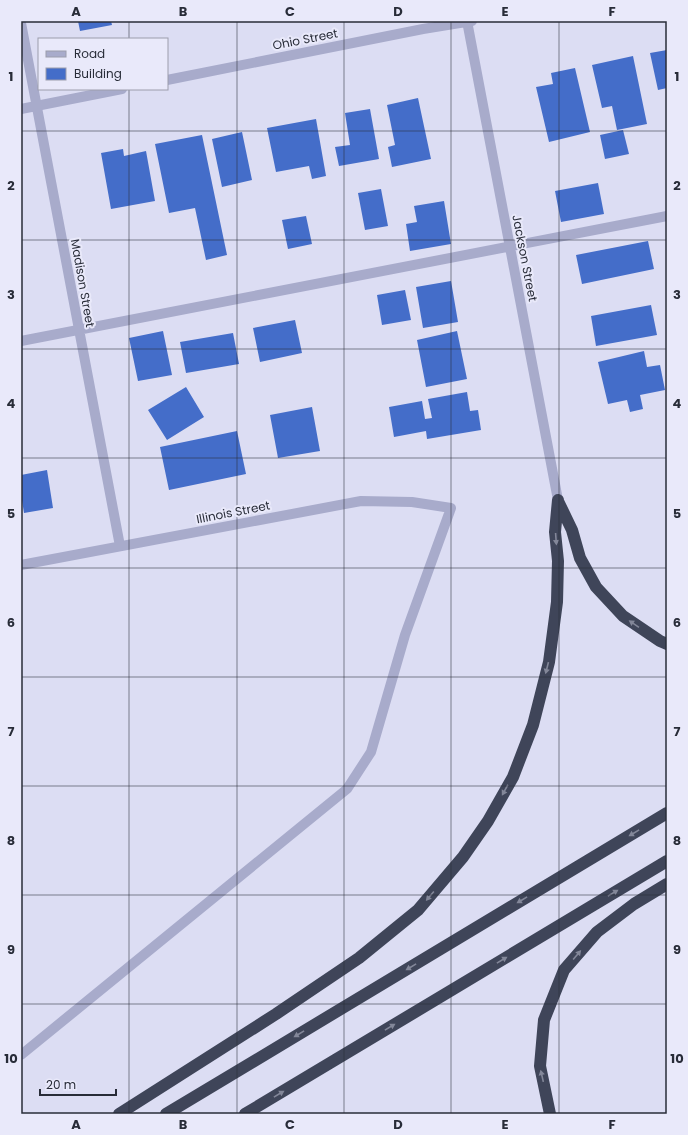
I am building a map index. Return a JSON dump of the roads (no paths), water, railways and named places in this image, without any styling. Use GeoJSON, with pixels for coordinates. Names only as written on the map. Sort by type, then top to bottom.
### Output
{"type":"FeatureCollection","features":[{"type":"Feature","properties":{"kind":"highway"},"geometry":{"type":"LineString","coordinates":[[558,500],[572,530],[580,558],[596,587],[623,616],[660,641],[667,644]]}},
{"type":"Feature","properties":{"kind":"highway"},"geometry":{"type":"LineString","coordinates":[[119,1114],[276,1014],[359,958],[418,910],[463,857],[488,821],[513,777],[533,725],[549,662],[557,602],[558,561],[555,532],[558,500]]}},
{"type":"Feature","properties":{"kind":"highway"},"geometry":{"type":"LineString","coordinates":[[166,1114],[667,813]]}},
{"type":"Feature","properties":{"kind":"highway"},"geometry":{"type":"LineString","coordinates":[[245,1114],[667,861]]}},
{"type":"Feature","properties":{"kind":"highway"},"geometry":{"type":"LineString","coordinates":[[550,1114],[540,1066],[541,1050],[544,1020],[564,970],[597,932],[634,904],[667,884]]}},
{"type":"Feature","properties":{"kind":"street","name":"Ohio Street"},"geometry":{"type":"LineString","coordinates":[[168,80],[469,21]]}},
{"type":"Feature","properties":{"kind":"street","name":"Jackson Street"},"geometry":{"type":"LineString","coordinates":[[469,21],[509,246],[558,500]]}},
{"type":"Feature","properties":{"kind":"street","name":"Madison Street"},"geometry":{"type":"LineString","coordinates":[[21,23],[120,546]]}},
{"type":"Feature","properties":{"kind":"street"},"geometry":{"type":"LineString","coordinates":[[21,109],[117,90]]}},
{"type":"Feature","properties":{"kind":"street"},"geometry":{"type":"LineString","coordinates":[[21,341],[667,216]]}},
{"type":"Feature","properties":{"kind":"street","name":"Illinois Street"},"geometry":{"type":"LineString","coordinates":[[21,565],[361,501],[412,502],[451,508],[405,635],[371,752],[347,789],[21,1055]]}}]}
